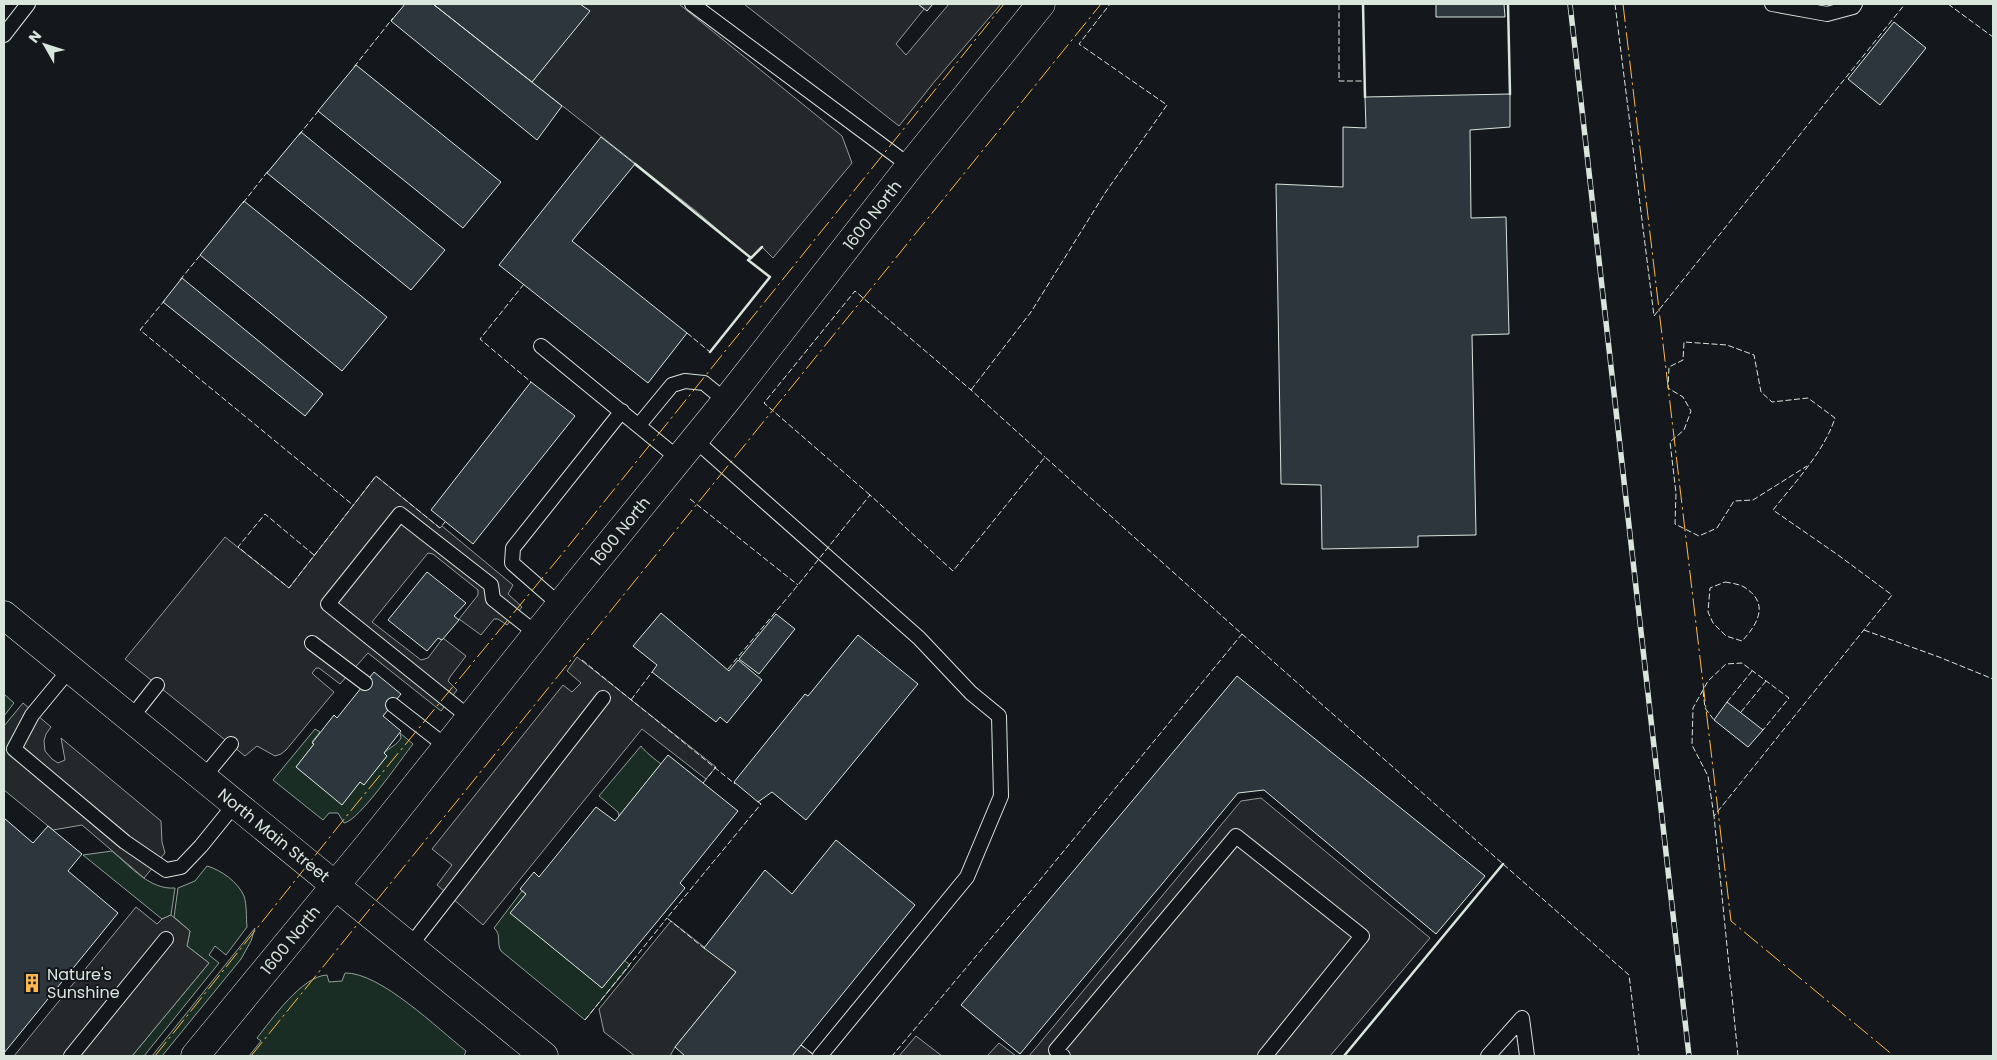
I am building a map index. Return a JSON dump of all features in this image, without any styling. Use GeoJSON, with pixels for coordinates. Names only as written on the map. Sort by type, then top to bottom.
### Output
{"type":"FeatureCollection","features":[{"type":"Feature","properties":{"kind":"street","name":"1600 North"},"geometry":{"type":"LineString","coordinates":[[195,1056],[335,886],[726,401],[910,166],[1041,4]]}},
{"type":"Feature","properties":{"kind":"street","name":"North Main Street"},"geometry":{"type":"LineString","coordinates":[[4,615],[544,1056]]}},
{"type":"Feature","properties":{"kind":"lane"},"geometry":{"type":"LineString","coordinates":[[4,35],[28,4]]}},
{"type":"Feature","properties":{"kind":"lane"},"geometry":{"type":"LineString","coordinates":[[692,4],[910,166]]}},
{"type":"Feature","properties":{"kind":"lane"},"geometry":{"type":"LineString","coordinates":[[1772,4],[1828,14],[1855,4]]}},
{"type":"Feature","properties":{"kind":"lane"},"geometry":{"type":"LineString","coordinates":[[541,346],[639,425],[687,449],[919,638],[971,693],[999,716],[1001,796],[968,877],[820,1056]]}},
{"type":"Feature","properties":{"kind":"lane"},"geometry":{"type":"LineString","coordinates":[[639,425],[672,385],[685,381],[704,383],[726,401]]}},
{"type":"Feature","properties":{"kind":"lane"},"geometry":{"type":"LineString","coordinates":[[560,605],[512,563],[513,548],[622,412]]}},
{"type":"Feature","properties":{"kind":"lane"},"geometry":{"type":"LineString","coordinates":[[470,718],[328,604],[400,514],[491,585],[493,599],[537,634]]}},
{"type":"Feature","properties":{"kind":"lane"},"geometry":{"type":"LineString","coordinates":[[312,643],[364,683]]}},
{"type":"Feature","properties":{"kind":"lane"},"geometry":{"type":"LineString","coordinates":[[70,669],[32,715],[14,749],[124,842],[166,870],[181,867],[201,846],[235,804]]}},
{"type":"Feature","properties":{"kind":"lane"},"geometry":{"type":"LineString","coordinates":[[131,718],[157,685]]}},
{"type":"Feature","properties":{"kind":"lane"},"geometry":{"type":"LineString","coordinates":[[410,946],[604,698]]}},
{"type":"Feature","properties":{"kind":"lane"},"geometry":{"type":"LineString","coordinates":[[393,705],[447,747]]}},
{"type":"Feature","properties":{"kind":"lane"},"geometry":{"type":"LineString","coordinates":[[203,778],[231,744]]}},
{"type":"Feature","properties":{"kind":"lane"},"geometry":{"type":"LineString","coordinates":[[1063,1056],[1056,1050],[1236,836],[1362,936],[1265,1056]]}},
{"type":"Feature","properties":{"kind":"lane"},"geometry":{"type":"LineString","coordinates":[[71,1056],[166,939]]}},
{"type":"Feature","properties":{"kind":"lane"},"geometry":{"type":"LineString","coordinates":[[1488,1056],[1522,1018],[1527,1056]]}},
{"type":"Feature","properties":{"kind":"green space"},"geometry":{"type":"Polygon","coordinates":[[[4,694],[14,703],[4,716],[4,694]]]}},
{"type":"Feature","properties":{"kind":"green space"},"geometry":{"type":"Polygon","coordinates":[[[315,729],[320,732],[312,742],[314,744],[296,767],[342,804],[360,782],[364,784],[387,756],[384,753],[399,741],[401,738],[400,733],[413,744],[369,801],[351,820],[344,823],[338,813],[329,813],[323,820],[273,780],[315,729]]]}},
{"type":"Feature","properties":{"kind":"green space"},"geometry":{"type":"Polygon","coordinates":[[[641,746],[661,764],[619,816],[618,812],[599,796],[641,746]]]}},
{"type":"Feature","properties":{"kind":"green space"},"geometry":{"type":"Polygon","coordinates":[[[112,851],[149,881],[166,888],[175,888],[171,915],[162,919],[83,855],[112,851]]]}},
{"type":"Feature","properties":{"kind":"green space"},"geometry":{"type":"Polygon","coordinates":[[[207,866],[229,877],[238,886],[246,903],[247,927],[226,955],[215,946],[209,955],[219,963],[144,1056],[132,1056],[209,963],[187,946],[190,931],[174,917],[178,888],[195,881],[207,866]]]}},
{"type":"Feature","properties":{"kind":"green space"},"geometry":{"type":"Polygon","coordinates":[[[522,891],[526,894],[511,913],[602,988],[624,960],[630,965],[585,1020],[501,951],[498,933],[494,928],[522,891]]]}},
{"type":"Feature","properties":{"kind":"green space"},"geometry":{"type":"Polygon","coordinates":[[[255,928],[251,941],[241,959],[162,1056],[152,1056],[255,928]]]}},
{"type":"Feature","properties":{"kind":"green space"},"geometry":{"type":"Polygon","coordinates":[[[345,973],[359,975],[391,991],[425,1016],[466,1051],[464,1056],[249,1056],[261,1041],[257,1038],[298,990],[317,977],[327,975],[329,982],[342,981],[345,973]]]}},
{"type":"Feature","properties":{"kind":"shaded area"},"geometry":{"type":"Polygon","coordinates":[[[580,4],[679,4],[842,136],[852,163],[773,258],[762,247],[751,258],[696,211],[532,82],[589,11],[580,4]]]}},
{"type":"Feature","properties":{"kind":"shaded area"},"geometry":{"type":"Polygon","coordinates":[[[744,4],[918,4],[924,9],[896,44],[906,55],[949,4],[1001,4],[899,126],[744,4]]]}},
{"type":"Feature","properties":{"kind":"shaded area"},"geometry":{"type":"Polygon","coordinates":[[[376,476],[440,528],[442,526],[513,585],[508,594],[522,607],[507,625],[498,619],[494,619],[481,635],[459,619],[478,595],[478,590],[433,554],[428,553],[372,622],[421,660],[428,658],[443,638],[466,656],[448,681],[457,690],[441,711],[368,653],[340,684],[319,668],[316,668],[312,673],[334,692],[281,754],[275,756],[257,746],[245,756],[125,659],[225,537],[289,588],[376,476]]]}},
{"type":"Feature","properties":{"kind":"shaded area"},"geometry":{"type":"Polygon","coordinates":[[[577,657],[716,767],[706,779],[642,729],[483,925],[437,885],[452,865],[432,849],[563,685],[572,692],[581,683],[567,671],[577,657]]]}},
{"type":"Feature","properties":{"kind":"shaded area"},"geometry":{"type":"Polygon","coordinates":[[[23,703],[51,727],[44,741],[45,751],[52,759],[58,763],[65,760],[61,738],[161,821],[162,842],[165,853],[144,878],[82,825],[53,830],[4,790],[4,726],[23,703]]]}},
{"type":"Feature","properties":{"kind":"shaded area"},"geometry":{"type":"Polygon","coordinates":[[[1261,798],[1430,938],[1330,1056],[1029,1056],[1241,801],[1261,798]]]}},
{"type":"Feature","properties":{"kind":"shaded area"},"geometry":{"type":"Polygon","coordinates":[[[136,907],[157,924],[162,919],[171,915],[190,931],[187,946],[209,963],[132,1056],[14,1056],[136,907]]]}},
{"type":"Feature","properties":{"kind":"shaded area"},"geometry":{"type":"Polygon","coordinates":[[[671,921],[736,972],[675,1047],[670,1056],[635,1056],[604,1032],[599,1009],[671,921]]]}},
{"type":"Feature","properties":{"kind":"shaded area"},"geometry":{"type":"Polygon","coordinates":[[[916,1036],[942,1056],[899,1056],[916,1036]]]}},
{"type":"Feature","properties":{"kind":"shaded area"},"geometry":{"type":"Polygon","coordinates":[[[999,1043],[1016,1056],[987,1056],[999,1043]]]}},
{"type":"Feature","properties":{"kind":"shaded area"},"geometry":{"type":"Polygon","coordinates":[[[801,1045],[816,1056],[792,1056],[801,1045]]]}},
{"type":"Feature","properties":{"kind":"building"},"geometry":{"type":"Polygon","coordinates":[[[405,4],[433,4],[562,106],[537,140],[391,21],[405,4]]]}},
{"type":"Feature","properties":{"kind":"building"},"geometry":{"type":"Polygon","coordinates":[[[433,4],[580,4],[590,11],[532,82],[433,4]]]}},
{"type":"Feature","properties":{"kind":"building"},"geometry":{"type":"Polygon","coordinates":[[[918,4],[933,4],[927,11],[918,4]]]}},
{"type":"Feature","properties":{"kind":"building"},"geometry":{"type":"Polygon","coordinates":[[[1436,4],[1504,4],[1505,17],[1436,17],[1436,4]]]}},
{"type":"Feature","properties":{"kind":"building"},"geometry":{"type":"Polygon","coordinates":[[[1894,22],[1926,48],[1880,105],[1848,79],[1894,22]]]}},
{"type":"Feature","properties":{"kind":"building"},"geometry":{"type":"Polygon","coordinates":[[[356,65],[501,182],[463,228],[318,111],[356,65]]]}},
{"type":"Feature","properties":{"kind":"building"},"geometry":{"type":"Polygon","coordinates":[[[1510,94],[1510,127],[1470,130],[1471,218],[1506,217],[1509,334],[1472,335],[1476,535],[1418,536],[1418,547],[1322,549],[1321,485],[1281,484],[1276,184],[1343,187],[1343,127],[1366,128],[1365,97],[1510,94]]]}},
{"type":"Feature","properties":{"kind":"building"},"geometry":{"type":"Polygon","coordinates":[[[301,132],[445,250],[411,290],[267,173],[301,132]]]}},
{"type":"Feature","properties":{"kind":"building"},"geometry":{"type":"Polygon","coordinates":[[[601,137],[635,164],[572,241],[687,333],[648,383],[499,265],[601,137]]]}},
{"type":"Feature","properties":{"kind":"building"},"geometry":{"type":"Polygon","coordinates":[[[244,201],[387,317],[342,371],[200,255],[244,201]]]}},
{"type":"Feature","properties":{"kind":"building"},"geometry":{"type":"Polygon","coordinates":[[[182,278],[323,394],[305,416],[163,302],[182,278]]]}},
{"type":"Feature","properties":{"kind":"building"},"geometry":{"type":"Polygon","coordinates":[[[531,382],[575,416],[473,544],[431,510],[531,382]]]}},
{"type":"Feature","properties":{"kind":"building"},"geometry":{"type":"Polygon","coordinates":[[[427,572],[466,603],[454,616],[459,620],[442,640],[438,638],[427,651],[388,620],[427,572]]]}},
{"type":"Feature","properties":{"kind":"building"},"geometry":{"type":"Polygon","coordinates":[[[661,613],[729,671],[738,660],[762,680],[727,723],[720,717],[716,722],[652,672],[657,665],[633,646],[661,613]]]}},
{"type":"Feature","properties":{"kind":"building"},"geometry":{"type":"Polygon","coordinates":[[[776,614],[795,629],[759,674],[739,659],[776,614]]]}},
{"type":"Feature","properties":{"kind":"building"},"geometry":{"type":"Polygon","coordinates":[[[858,635],[918,684],[806,820],[772,792],[758,802],[734,782],[805,694],[808,696],[858,635]]]}},
{"type":"Feature","properties":{"kind":"building"},"geometry":{"type":"Polygon","coordinates":[[[374,672],[401,694],[383,716],[401,731],[384,753],[387,756],[364,785],[360,782],[342,805],[296,767],[334,715],[337,718],[374,672]]]}},
{"type":"Feature","properties":{"kind":"building"},"geometry":{"type":"Polygon","coordinates":[[[1237,676],[1485,876],[1436,934],[1264,790],[1238,793],[1020,1054],[961,1005],[1237,676]]]}},
{"type":"Feature","properties":{"kind":"building"},"geometry":{"type":"Polygon","coordinates":[[[1727,702],[1763,730],[1748,747],[1714,720],[1727,702]]]}},
{"type":"Feature","properties":{"kind":"building"},"geometry":{"type":"Polygon","coordinates":[[[668,755],[738,811],[680,883],[685,888],[602,988],[510,913],[526,894],[520,889],[534,872],[539,877],[596,807],[615,821],[668,755]]]}},
{"type":"Feature","properties":{"kind":"building","name":"Nature's Sunshine"},"geometry":{"type":"Polygon","coordinates":[[[4,818],[33,843],[48,826],[82,854],[68,871],[118,913],[4,1053],[4,818]]]}},
{"type":"Feature","properties":{"kind":"building"},"geometry":{"type":"Polygon","coordinates":[[[836,840],[915,905],[792,1056],[685,1056],[675,1047],[736,972],[704,948],[765,870],[792,894],[836,840]]]}},
{"type":"Feature","properties":{"kind":"railway"},"geometry":{"type":"LineString","coordinates":[[1570,4],[1689,1056]]}},
{"type":"Feature","properties":{"kind":"fence"},"geometry":{"type":"LineString","coordinates":[[971,390],[1031,312],[1105,193],[1167,105],[1079,44],[1110,4]]}},
{"type":"Feature","properties":{"kind":"fence"},"geometry":{"type":"LineString","coordinates":[[1339,4],[1339,81],[1364,81]]}},
{"type":"Feature","properties":{"kind":"fence"},"geometry":{"type":"LineString","coordinates":[[1615,4],[1654,316]]}},
{"type":"Feature","properties":{"kind":"fence"},"geometry":{"type":"LineString","coordinates":[[1654,316],[1905,4]]}},
{"type":"Feature","properties":{"kind":"fence"},"geometry":{"type":"LineString","coordinates":[[1948,4],[1993,37]]}},
{"type":"Feature","properties":{"kind":"fence"},"geometry":{"type":"LineString","coordinates":[[354,67],[393,18]]}},
{"type":"Feature","properties":{"kind":"fence"},"geometry":{"type":"LineString","coordinates":[[299,135],[319,110]]}},
{"type":"Feature","properties":{"kind":"fence"},"geometry":{"type":"LineString","coordinates":[[243,203],[268,171]]}},
{"type":"Feature","properties":{"kind":"fence"},"geometry":{"type":"LineString","coordinates":[[180,280],[202,253]]}},
{"type":"Feature","properties":{"kind":"fence"},"geometry":{"type":"LineString","coordinates":[[524,284],[480,339],[531,382]]}},
{"type":"Feature","properties":{"kind":"fence"},"geometry":{"type":"LineString","coordinates":[[870,495],[764,403],[855,291],[971,390],[1045,457]]}},
{"type":"Feature","properties":{"kind":"fence"},"geometry":{"type":"LineString","coordinates":[[165,300],[140,330],[353,505]]}},
{"type":"Feature","properties":{"kind":"fence"},"geometry":{"type":"LineString","coordinates":[[687,333],[710,352]]}},
{"type":"Feature","properties":{"kind":"fence"},"geometry":{"type":"LineString","coordinates":[[1738,1056],[1714,816],[1892,595],[1773,510],[1816,455],[1824,443],[1835,418],[1808,398],[1772,402],[1761,392],[1754,355],[1727,345],[1684,342],[1683,360],[1669,367],[1668,388],[1683,397],[1691,411],[1684,430],[1670,442],[1676,493],[1675,524],[1699,536],[1717,528],[1734,501],[1753,500],[1807,466]]}},
{"type":"Feature","properties":{"kind":"fence"},"geometry":{"type":"LineString","coordinates":[[728,669],[870,495],[953,571],[1045,457],[1242,634],[1035,886],[892,1056]]}},
{"type":"Feature","properties":{"kind":"fence"},"geometry":{"type":"LineString","coordinates":[[314,555],[265,514],[238,547],[289,588],[376,476],[440,528],[445,522]]}},
{"type":"Feature","properties":{"kind":"fence"},"geometry":{"type":"LineString","coordinates":[[690,499],[798,585]]}},
{"type":"Feature","properties":{"kind":"fence"},"geometry":{"type":"LineString","coordinates":[[1725,582],[1744,587],[1757,600],[1759,607],[1757,621],[1742,641],[1726,636],[1713,623],[1708,612],[1710,588],[1725,582]]}},
{"type":"Feature","properties":{"kind":"fence"},"geometry":{"type":"LineString","coordinates":[[1864,630],[1993,679]]}},
{"type":"Feature","properties":{"kind":"fence"},"geometry":{"type":"LineString","coordinates":[[1242,634],[1629,975],[1639,1056]]}},
{"type":"Feature","properties":{"kind":"fence"},"geometry":{"type":"LineString","coordinates":[[582,660],[735,784]]}},
{"type":"Feature","properties":{"kind":"fence"},"geometry":{"type":"LineString","coordinates":[[1714,816],[1708,776],[1692,745],[1693,708],[1708,681],[1726,664],[1742,663],[1789,698],[1763,730]]}},
{"type":"Feature","properties":{"kind":"fence"},"geometry":{"type":"LineString","coordinates":[[1727,702],[1752,671]]}},
{"type":"Feature","properties":{"kind":"fence"},"geometry":{"type":"LineString","coordinates":[[631,700],[652,672]]}},
{"type":"Feature","properties":{"kind":"fence"},"geometry":{"type":"LineString","coordinates":[[1741,712],[1766,681]]}},
{"type":"Feature","properties":{"kind":"fence"},"geometry":{"type":"LineString","coordinates":[[1703,691],[1705,708],[1714,720]]}},
{"type":"Feature","properties":{"kind":"fence"},"geometry":{"type":"LineString","coordinates":[[703,783],[716,767]]}},
{"type":"Feature","properties":{"kind":"fence"},"geometry":{"type":"LineString","coordinates":[[705,949],[667,918],[761,804],[757,801]]}},
{"type":"Feature","properties":{"kind":"fence"},"geometry":{"type":"LineString","coordinates":[[585,1020],[667,918]]}},
{"type":"Feature","properties":{"kind":"fence"},"geometry":{"type":"LineString","coordinates":[[801,1045],[815,1056]]}},
{"type":"Feature","properties":{"kind":"wall"},"geometry":{"type":"LineString","coordinates":[[1363,4],[1365,97]]}},
{"type":"Feature","properties":{"kind":"wall"},"geometry":{"type":"LineString","coordinates":[[1508,4],[1510,94]]}},
{"type":"Feature","properties":{"kind":"wall"},"geometry":{"type":"LineString","coordinates":[[635,164],[751,258],[762,247]]}},
{"type":"Feature","properties":{"kind":"wall"},"geometry":{"type":"LineString","coordinates":[[710,352],[770,277],[748,260],[751,258]]}},
{"type":"Feature","properties":{"kind":"wall"},"geometry":{"type":"LineString","coordinates":[[1344,1056],[1503,864]]}},
{"type":"Feature","properties":{"kind":"power"},"geometry":{"type":"LineString","coordinates":[[155,1056],[349,813],[567,548],[1004,4]]}},
{"type":"Feature","properties":{"kind":"power"},"geometry":{"type":"LineString","coordinates":[[251,1056],[1101,4]]}},
{"type":"Feature","properties":{"kind":"power"},"geometry":{"type":"LineString","coordinates":[[1623,4],[1731,921],[1894,1056]]}},
{"type":"Feature","properties":{"kind":"place","name":"Nature's Sunshine"},"geometry":{"type":"Point","coordinates":[32,983]}}]}
